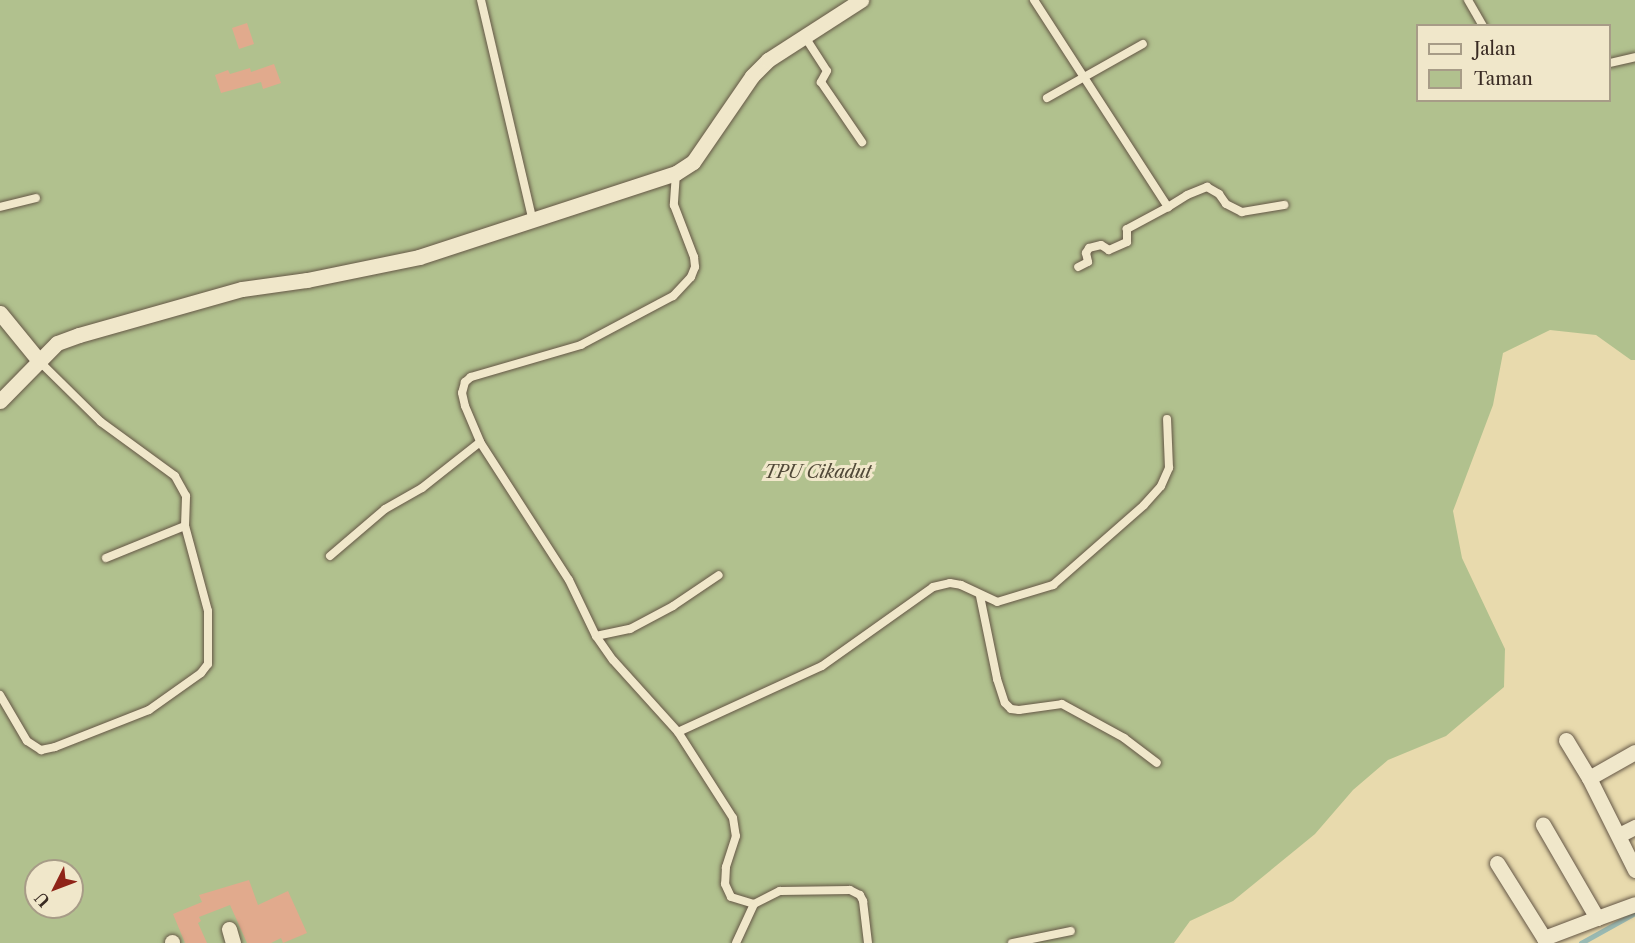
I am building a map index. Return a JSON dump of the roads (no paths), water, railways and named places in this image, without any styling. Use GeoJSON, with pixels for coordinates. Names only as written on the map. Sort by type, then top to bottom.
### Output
{"type":"FeatureCollection","features":[{"type":"Feature","properties":{"kind":"street"},"geometry":{"type":"LineString","coordinates":[[0,401],[57,343],[79,334],[242,289],[307,280],[419,257],[533,222],[676,173],[693,162],[710,141],[752,76],[768,60],[861,0]]}},
{"type":"Feature","properties":{"kind":"street"},"geometry":{"type":"LineString","coordinates":[[0,313],[40,362]]}},
{"type":"Feature","properties":{"kind":"street"},"geometry":{"type":"LineString","coordinates":[[1566,740],[1589,778],[1635,870]]}},
{"type":"Feature","properties":{"kind":"street"},"geometry":{"type":"LineString","coordinates":[[1589,778],[1635,752]]}},
{"type":"Feature","properties":{"kind":"street"},"geometry":{"type":"LineString","coordinates":[[1543,825],[1597,918]]}},
{"type":"Feature","properties":{"kind":"street"},"geometry":{"type":"LineString","coordinates":[[1619,835],[1635,827]]}},
{"type":"Feature","properties":{"kind":"street"},"geometry":{"type":"LineString","coordinates":[[1497,863],[1540,941],[1635,904]]}},
{"type":"Feature","properties":{"kind":"lane"},"geometry":{"type":"LineString","coordinates":[[481,0],[533,222]]}},
{"type":"Feature","properties":{"kind":"lane"},"geometry":{"type":"LineString","coordinates":[[1034,0],[1168,207]]}},
{"type":"Feature","properties":{"kind":"lane"},"geometry":{"type":"LineString","coordinates":[[1468,0],[1482,24]]}},
{"type":"Feature","properties":{"kind":"lane"},"geometry":{"type":"LineString","coordinates":[[805,37],[827,71],[820,82],[862,142]]}},
{"type":"Feature","properties":{"kind":"lane"},"geometry":{"type":"LineString","coordinates":[[1047,98],[1082,76],[1143,44]]}},
{"type":"Feature","properties":{"kind":"lane"},"geometry":{"type":"LineString","coordinates":[[1611,63],[1635,57]]}},
{"type":"Feature","properties":{"kind":"lane"},"geometry":{"type":"LineString","coordinates":[[676,173],[674,205],[694,257],[695,267],[691,277],[674,296],[581,345],[471,377],[465,382],[462,393],[467,414],[480,442],[569,580],[596,636],[613,660],[678,732],[713,784],[736,827],[736,836],[726,867],[725,884],[731,897],[754,904]]}},
{"type":"Feature","properties":{"kind":"lane"},"geometry":{"type":"LineString","coordinates":[[1078,267],[1088,262],[1086,253],[1089,248],[1101,244],[1110,250],[1127,242],[1127,229],[1187,195],[1207,187],[1219,194],[1226,204],[1242,212],[1284,205]]}},
{"type":"Feature","properties":{"kind":"lane"},"geometry":{"type":"LineString","coordinates":[[0,207],[36,198]]}},
{"type":"Feature","properties":{"kind":"lane"},"geometry":{"type":"LineString","coordinates":[[0,695],[27,741],[40,750],[55,747],[149,710],[201,674],[208,664],[208,611],[185,526],[186,496],[175,476],[101,422],[40,362]]}},
{"type":"Feature","properties":{"kind":"lane"},"geometry":{"type":"LineString","coordinates":[[678,732],[822,666],[933,587],[950,583],[961,585],[980,596],[997,602],[1053,585],[1144,505],[1161,486],[1169,468],[1167,419]]}},
{"type":"Feature","properties":{"kind":"lane"},"geometry":{"type":"LineString","coordinates":[[330,556],[385,509],[422,488],[480,442]]}},
{"type":"Feature","properties":{"kind":"lane"},"geometry":{"type":"LineString","coordinates":[[106,558],[185,526]]}},
{"type":"Feature","properties":{"kind":"lane"},"geometry":{"type":"LineString","coordinates":[[596,636],[630,629],[719,575]]}},
{"type":"Feature","properties":{"kind":"lane"},"geometry":{"type":"LineString","coordinates":[[980,596],[997,679],[1005,703],[1011,709],[1062,704],[1124,738],[1157,763]]}},
{"type":"Feature","properties":{"kind":"lane"},"geometry":{"type":"LineString","coordinates":[[736,943],[754,904],[780,891],[850,890],[860,895],[863,901],[867,943]]}},
{"type":"Feature","properties":{"kind":"lane"},"geometry":{"type":"LineString","coordinates":[[1012,943],[1071,931]]}},
{"type":"Feature","properties":{"kind":"waterway"},"geometry":{"type":"LineString","coordinates":[[1581,943],[1635,913]]}},
{"type":"Feature","properties":{"kind":"park label","name":"TPU Cikadut"},"geometry":{"type":"Point","coordinates":[818,472]}}]}
